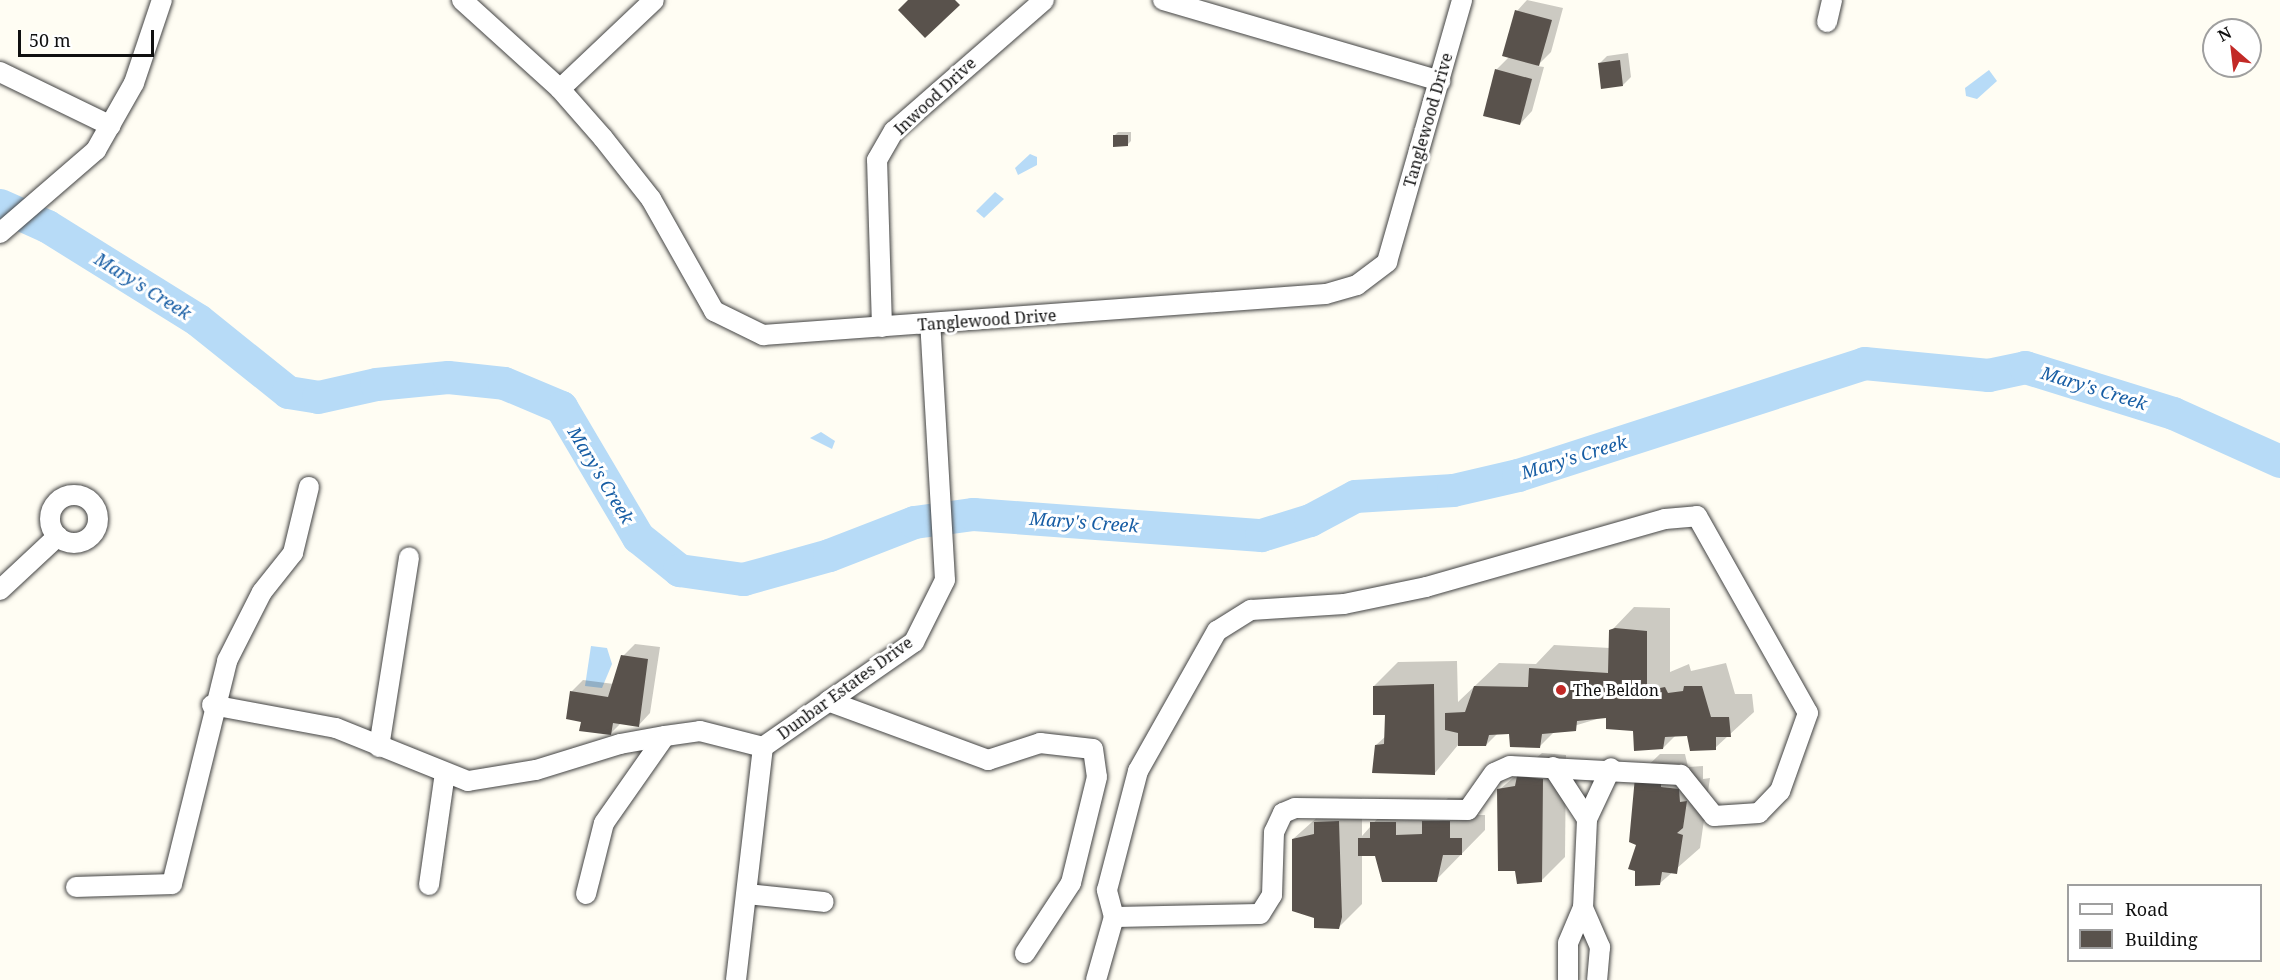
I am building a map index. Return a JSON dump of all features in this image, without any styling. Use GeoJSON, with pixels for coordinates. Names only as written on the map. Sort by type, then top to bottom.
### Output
{"type":"FeatureCollection","features":[{"type":"Feature","properties":{"kind":"street"},"geometry":{"type":"LineString","coordinates":[[0,233],[96,150],[134,83],[162,0]]}},
{"type":"Feature","properties":{"kind":"street","name":"Tanglewood Drive"},"geometry":{"type":"LineString","coordinates":[[462,0],[560,88],[651,199],[714,311],[763,335],[1326,294],[1357,285],[1387,262],[1462,0]]}},
{"type":"Feature","properties":{"kind":"street"},"geometry":{"type":"LineString","coordinates":[[560,88],[654,0]]}},
{"type":"Feature","properties":{"kind":"street","name":"Inwood Drive"},"geometry":{"type":"LineString","coordinates":[[882,327],[877,160],[894,130],[1044,0]]}},
{"type":"Feature","properties":{"kind":"street"},"geometry":{"type":"LineString","coordinates":[[1162,0],[1440,81]]}},
{"type":"Feature","properties":{"kind":"street"},"geometry":{"type":"LineString","coordinates":[[1827,22],[1832,0]]}},
{"type":"Feature","properties":{"kind":"street"},"geometry":{"type":"LineString","coordinates":[[0,72],[111,126]]}},
{"type":"Feature","properties":{"kind":"street","name":"Dunbar Estates Drive"},"geometry":{"type":"LineString","coordinates":[[736,980],[763,747],[914,642],[945,580],[930,323]]}},
{"type":"Feature","properties":{"kind":"street"},"geometry":{"type":"LineString","coordinates":[[76,887],[172,884],[212,705],[227,661],[262,592],[293,553],[309,487]]}},
{"type":"Feature","properties":{"kind":"street"},"geometry":{"type":"LineString","coordinates":[[1096,980],[1114,917],[1107,890],[1138,771],[1166,714],[1217,631],[1251,610],[1344,604],[1426,587],[1665,519],[1697,516],[1808,713],[1780,791],[1759,813],[1714,816],[1681,775],[1611,768],[1510,766],[1494,773],[1468,810],[1295,808],[1275,823],[1272,895],[1260,914],[1114,917]]}},
{"type":"Feature","properties":{"kind":"street"},"geometry":{"type":"LineString","coordinates":[[0,590],[58,536]]}},
{"type":"Feature","properties":{"kind":"street"},"geometry":{"type":"LineString","coordinates":[[379,747],[409,557]]}},
{"type":"Feature","properties":{"kind":"street"},"geometry":{"type":"LineString","coordinates":[[828,701],[988,760],[1040,743],[1093,749],[1097,777],[1071,883],[1025,953]]}},
{"type":"Feature","properties":{"kind":"street"},"geometry":{"type":"LineString","coordinates":[[212,705],[336,728],[468,781],[536,770],[620,744],[700,730],[763,747]]}},
{"type":"Feature","properties":{"kind":"street"},"geometry":{"type":"LineString","coordinates":[[586,894],[604,823],[665,736]]}},
{"type":"Feature","properties":{"kind":"street"},"geometry":{"type":"LineString","coordinates":[[1553,767],[1587,819]]}},
{"type":"Feature","properties":{"kind":"street"},"geometry":{"type":"LineString","coordinates":[[1568,980],[1568,943],[1583,908],[1587,819],[1611,768]]}},
{"type":"Feature","properties":{"kind":"street"},"geometry":{"type":"LineString","coordinates":[[429,885],[445,773]]}},
{"type":"Feature","properties":{"kind":"street"},"geometry":{"type":"LineString","coordinates":[[747,894],[825,902]]}},
{"type":"Feature","properties":{"kind":"street"},"geometry":{"type":"LineString","coordinates":[[1583,908],[1600,947],[1597,980]]}},
{"type":"Feature","properties":{"kind":"water"},"geometry":{"type":"Polygon","coordinates":[[[1989,70],[1997,81],[1977,99],[1966,96],[1965,88],[1989,70]]]}},
{"type":"Feature","properties":{"kind":"water"},"geometry":{"type":"Polygon","coordinates":[[[1030,154],[1037,157],[1037,165],[1018,175],[1015,168],[1030,154]]]}},
{"type":"Feature","properties":{"kind":"water"},"geometry":{"type":"Polygon","coordinates":[[[995,192],[1004,199],[984,218],[976,211],[995,192]]]}},
{"type":"Feature","properties":{"kind":"water"},"geometry":{"type":"Polygon","coordinates":[[[821,432],[835,441],[832,449],[810,438],[821,432]]]}},
{"type":"Feature","properties":{"kind":"water"},"geometry":{"type":"Polygon","coordinates":[[[591,646],[607,648],[612,664],[602,688],[585,686],[591,646]]]}},
{"type":"Feature","properties":{"kind":"building"},"geometry":{"type":"Polygon","coordinates":[[[908,0],[955,0],[960,5],[925,38],[898,10],[908,0]]]}},
{"type":"Feature","properties":{"kind":"building"},"geometry":{"type":"Polygon","coordinates":[[[1515,10],[1552,20],[1539,66],[1502,56],[1515,10]]]}},
{"type":"Feature","properties":{"kind":"building"},"geometry":{"type":"Polygon","coordinates":[[[1620,60],[1623,86],[1601,89],[1598,63],[1620,60]]]}},
{"type":"Feature","properties":{"kind":"building"},"geometry":{"type":"Polygon","coordinates":[[[1495,69],[1532,79],[1520,125],[1483,116],[1495,69]]]}},
{"type":"Feature","properties":{"kind":"building"},"geometry":{"type":"Polygon","coordinates":[[[1113,135],[1128,135],[1128,146],[1113,147],[1113,135]]]}},
{"type":"Feature","properties":{"kind":"building","name":"The Beldon"},"geometry":{"type":"Polygon","coordinates":[[[1615,628],[1647,631],[1647,699],[1650,690],[1665,687],[1668,693],[1683,691],[1684,686],[1702,686],[1711,717],[1729,717],[1731,737],[1716,737],[1716,750],[1690,751],[1687,736],[1665,737],[1663,749],[1634,751],[1633,731],[1606,729],[1606,718],[1577,721],[1576,731],[1542,734],[1540,748],[1510,747],[1509,734],[1489,735],[1486,746],[1458,746],[1458,733],[1445,730],[1445,713],[1465,712],[1474,686],[1528,687],[1529,668],[1608,673],[1609,630],[1615,628]]]}},
{"type":"Feature","properties":{"kind":"building"},"geometry":{"type":"Polygon","coordinates":[[[621,655],[648,659],[639,727],[613,723],[611,735],[579,731],[581,722],[566,719],[570,691],[608,697],[621,655]]]}},
{"type":"Feature","properties":{"kind":"building"},"geometry":{"type":"Polygon","coordinates":[[[1434,684],[1435,775],[1372,773],[1375,745],[1384,744],[1385,715],[1373,715],[1373,686],[1434,684]]]}},
{"type":"Feature","properties":{"kind":"building"},"geometry":{"type":"Polygon","coordinates":[[[1517,776],[1543,779],[1542,882],[1517,884],[1515,871],[1498,871],[1497,789],[1515,786],[1517,776]]]}},
{"type":"Feature","properties":{"kind":"building"},"geometry":{"type":"Polygon","coordinates":[[[1635,777],[1661,777],[1661,787],[1679,789],[1680,802],[1687,801],[1683,828],[1677,833],[1683,835],[1677,874],[1662,872],[1660,885],[1635,886],[1635,871],[1628,869],[1636,845],[1629,842],[1635,777]]]}},
{"type":"Feature","properties":{"kind":"building"},"geometry":{"type":"Polygon","coordinates":[[[1339,821],[1342,917],[1339,929],[1314,928],[1314,918],[1292,911],[1292,839],[1314,834],[1314,822],[1339,821]]]}},
{"type":"Feature","properties":{"kind":"building"},"geometry":{"type":"Polygon","coordinates":[[[1422,821],[1450,821],[1450,838],[1462,838],[1462,855],[1443,855],[1437,882],[1382,882],[1375,856],[1358,856],[1358,838],[1370,838],[1370,822],[1396,822],[1396,835],[1422,834],[1422,821]]]}},
{"type":"Feature","properties":{"kind":"waterway","name":"Mary's Creek"},"geometry":{"type":"LineString","coordinates":[[0,205],[47,226],[198,320],[288,392],[318,397],[376,384],[448,377],[504,383],[561,407],[638,537],[679,570],[743,579],[829,555],[914,522],[973,514],[1261,535],[1310,520],[1355,496],[1453,490],[1518,475],[1864,363],[1988,375],[2025,367],[2173,413],[2280,461]]}},
{"type":"Feature","properties":{"kind":"place","name":"The Beldon"},"geometry":{"type":"Point","coordinates":[1561,690]}}]}
